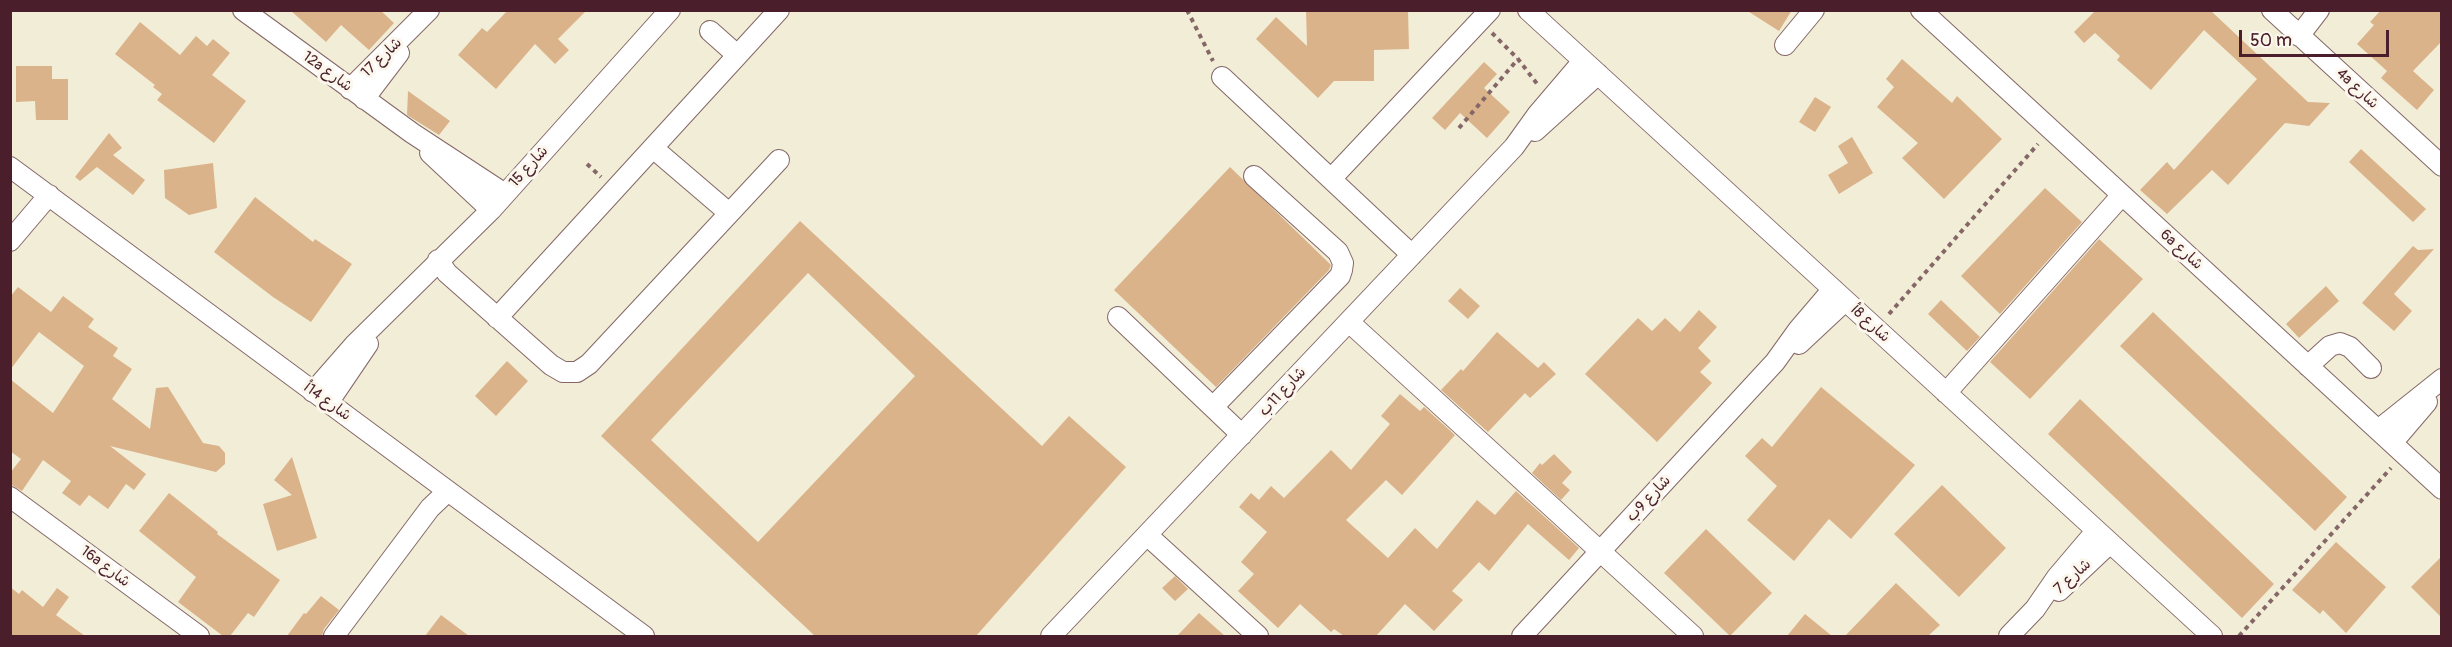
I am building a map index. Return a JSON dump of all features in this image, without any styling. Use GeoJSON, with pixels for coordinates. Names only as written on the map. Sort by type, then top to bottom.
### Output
{"type":"FeatureCollection","features":[{"type":"Feature","properties":{"kind":"street","name":"12a شارع"},"geometry":{"type":"LineString","coordinates":[[243,10],[412,133],[505,194]]}},
{"type":"Feature","properties":{"kind":"street","name":"شارع 17"},"geometry":{"type":"LineString","coordinates":[[357,94],[393,61],[414,27],[429,10]]}},
{"type":"Feature","properties":{"kind":"street","name":"شارع 15"},"geometry":{"type":"LineString","coordinates":[[321,397],[341,358],[491,210],[670,10]]}},
{"type":"Feature","properties":{"kind":"street"},"geometry":{"type":"LineString","coordinates":[[497,318],[778,10]]}},
{"type":"Feature","properties":{"kind":"street","name":"شارع 8أ"},"geometry":{"type":"LineString","coordinates":[[1528,10],[2212,636]]}},
{"type":"Feature","properties":{"kind":"street"},"geometry":{"type":"LineString","coordinates":[[1785,45],[1814,10]]}},
{"type":"Feature","properties":{"kind":"street","name":"6a شارع"},"geometry":{"type":"LineString","coordinates":[[1921,10],[2442,489]]}},
{"type":"Feature","properties":{"kind":"street"},"geometry":{"type":"LineString","coordinates":[[2289,20],[2319,10]]}},
{"type":"Feature","properties":{"kind":"street"},"geometry":{"type":"LineString","coordinates":[[1331,179],[1485,16]]}},
{"type":"Feature","properties":{"kind":"street","name":"4a شارع"},"geometry":{"type":"LineString","coordinates":[[2289,20],[2442,166]]}},
{"type":"Feature","properties":{"kind":"street"},"geometry":{"type":"LineString","coordinates":[[710,31],[737,55]]}},
{"type":"Feature","properties":{"kind":"street","name":"شارع 11ب"},"geometry":{"type":"LineString","coordinates":[[1052,636],[1514,147],[1549,100],[1583,61]]}},
{"type":"Feature","properties":{"kind":"street","name":"شارع 11ب"},"geometry":{"type":"LineString","coordinates":[[1514,147],[1559,111],[1598,74]]}},
{"type":"Feature","properties":{"kind":"street"},"geometry":{"type":"LineString","coordinates":[[1222,77],[1412,255]]}},
{"type":"Feature","properties":{"kind":"street","name":"12a شارع"},"geometry":{"type":"LineString","coordinates":[[412,133],[451,175],[491,210]]}},
{"type":"Feature","properties":{"kind":"street"},"geometry":{"type":"LineString","coordinates":[[653,148],[729,213]]}},
{"type":"Feature","properties":{"kind":"street"},"geometry":{"type":"LineString","coordinates":[[438,260],[447,273],[556,369],[570,373],[583,369],[779,160]]}},
{"type":"Feature","properties":{"kind":"street","name":"شارع 14أ"},"geometry":{"type":"LineString","coordinates":[[10,167],[644,636]]}},
{"type":"Feature","properties":{"kind":"street"},"geometry":{"type":"LineString","coordinates":[[1213,407],[1340,276],[1342,270],[1343,263],[1338,252],[1254,176]]}},
{"type":"Feature","properties":{"kind":"street"},"geometry":{"type":"LineString","coordinates":[[10,223],[43,191]]}},
{"type":"Feature","properties":{"kind":"street"},"geometry":{"type":"LineString","coordinates":[[10,241],[43,191]]}},
{"type":"Feature","properties":{"kind":"street"},"geometry":{"type":"LineString","coordinates":[[1946,393],[2122,195]]}},
{"type":"Feature","properties":{"kind":"street","name":"شارع 9ب"},"geometry":{"type":"LineString","coordinates":[[1522,636],[1775,362],[1820,326],[1839,295]]}},
{"type":"Feature","properties":{"kind":"street"},"geometry":{"type":"LineString","coordinates":[[1118,317],[1242,435]]}},
{"type":"Feature","properties":{"kind":"street"},"geometry":{"type":"LineString","coordinates":[[1349,322],[1693,636]]}},
{"type":"Feature","properties":{"kind":"street"},"geometry":{"type":"LineString","coordinates":[[2308,366],[2330,346],[2340,343],[2350,347],[2371,368]]}},
{"type":"Feature","properties":{"kind":"street"},"geometry":{"type":"LineString","coordinates":[[2391,442],[2442,381]]}},
{"type":"Feature","properties":{"kind":"street"},"geometry":{"type":"LineString","coordinates":[[334,636],[430,508],[448,491]]}},
{"type":"Feature","properties":{"kind":"street","name":"16a شارع"},"geometry":{"type":"LineString","coordinates":[[10,497],[199,636]]}},
{"type":"Feature","properties":{"kind":"street"},"geometry":{"type":"LineString","coordinates":[[1147,535],[1258,636]]}},
{"type":"Feature","properties":{"kind":"street","name":"شارع 7"},"geometry":{"type":"LineString","coordinates":[[2009,636],[2035,609],[2065,585],[2103,537]]}},
{"type":"Feature","properties":{"kind":"path"},"geometry":{"type":"LineString","coordinates":[[1187,10],[1222,77]]}},
{"type":"Feature","properties":{"kind":"path"},"geometry":{"type":"LineString","coordinates":[[1485,16],[1549,100]]}},
{"type":"Feature","properties":{"kind":"path"},"geometry":{"type":"LineString","coordinates":[[1459,128],[1518,59]]}},
{"type":"Feature","properties":{"kind":"path"},"geometry":{"type":"LineString","coordinates":[[1876,329],[2050,130]]}},
{"type":"Feature","properties":{"kind":"path"},"geometry":{"type":"LineString","coordinates":[[2239,636],[2391,442]]}},
{"type":"Feature","properties":{"kind":"building"},"geometry":{"type":"Polygon","coordinates":[[[290,10],[380,10],[394,23],[369,50],[341,25],[326,42],[290,10]]]}},
{"type":"Feature","properties":{"kind":"building"},"geometry":{"type":"Polygon","coordinates":[[[508,10],[587,10],[558,39],[569,50],[555,64],[535,44],[496,89],[458,55],[482,28],[487,32],[508,10]]]}},
{"type":"Feature","properties":{"kind":"building"},"geometry":{"type":"Polygon","coordinates":[[[1306,10],[1408,10],[1409,49],[1374,50],[1374,81],[1334,81],[1318,98],[1256,39],[1276,17],[1307,46],[1306,10]]]}},
{"type":"Feature","properties":{"kind":"building"},"geometry":{"type":"Polygon","coordinates":[[[1746,10],[1792,10],[1779,31],[1746,10]]]}},
{"type":"Feature","properties":{"kind":"building"},"geometry":{"type":"Polygon","coordinates":[[[2096,10],[2210,10],[2308,102],[2330,103],[2309,126],[2285,123],[2228,185],[2212,170],[2167,214],[2140,190],[2167,162],[2174,170],[2257,79],[2204,30],[2151,90],[2117,60],[2120,56],[2095,33],[2084,43],[2074,32],[2096,10]]]}},
{"type":"Feature","properties":{"kind":"building"},"geometry":{"type":"Polygon","coordinates":[[[2381,10],[2442,10],[2442,41],[2413,71],[2434,90],[2417,110],[2381,78],[2387,71],[2357,44],[2374,25],[2370,22],[2381,10]]]}},
{"type":"Feature","properties":{"kind":"building"},"geometry":{"type":"Polygon","coordinates":[[[140,22],[180,55],[196,36],[207,46],[213,39],[230,53],[212,75],[246,101],[214,143],[157,100],[162,94],[153,87],[155,85],[115,54],[140,22]]]}},
{"type":"Feature","properties":{"kind":"building"},"geometry":{"type":"Polygon","coordinates":[[[1902,59],[1952,103],[1957,96],[2002,139],[1944,199],[1902,158],[1918,143],[1877,107],[1894,87],[1886,79],[1902,59]]]}},
{"type":"Feature","properties":{"kind":"building"},"geometry":{"type":"Polygon","coordinates":[[[1484,62],[1497,74],[1484,88],[1510,112],[1487,138],[1460,113],[1445,130],[1432,118],[1484,62]]]}},
{"type":"Feature","properties":{"kind":"building"},"geometry":{"type":"Polygon","coordinates":[[[16,66],[52,66],[52,79],[68,79],[68,120],[36,120],[35,101],[16,102],[16,66]]]}},
{"type":"Feature","properties":{"kind":"building"},"geometry":{"type":"Polygon","coordinates":[[[408,91],[450,121],[439,135],[407,115],[408,91]]]}},
{"type":"Feature","properties":{"kind":"building"},"geometry":{"type":"Polygon","coordinates":[[[1815,97],[1831,107],[1815,132],[1799,122],[1815,97]]]}},
{"type":"Feature","properties":{"kind":"building"},"geometry":{"type":"Polygon","coordinates":[[[109,133],[122,148],[113,155],[145,180],[133,195],[97,167],[80,181],[75,177],[109,133]]]}},
{"type":"Feature","properties":{"kind":"building"},"geometry":{"type":"Polygon","coordinates":[[[1852,137],[1873,173],[1839,194],[1828,175],[1848,163],[1838,146],[1852,137]]]}},
{"type":"Feature","properties":{"kind":"building"},"geometry":{"type":"Polygon","coordinates":[[[2361,149],[2426,209],[2413,222],[2349,162],[2361,149]]]}},
{"type":"Feature","properties":{"kind":"building"},"geometry":{"type":"Polygon","coordinates":[[[213,163],[217,208],[189,215],[165,198],[164,170],[213,163]]]}},
{"type":"Feature","properties":{"kind":"building"},"geometry":{"type":"Polygon","coordinates":[[[1230,167],[1331,265],[1329,270],[1216,387],[1114,290],[1230,167]]]}},
{"type":"Feature","properties":{"kind":"building"},"geometry":{"type":"Polygon","coordinates":[[[2045,188],[2082,222],[2000,314],[1961,276],[2045,188]]]}},
{"type":"Feature","properties":{"kind":"building"},"geometry":{"type":"Polygon","coordinates":[[[255,197],[313,242],[315,239],[352,264],[311,322],[273,297],[214,252],[255,197]]]}},
{"type":"Feature","properties":{"kind":"building"},"geometry":{"type":"Polygon","coordinates":[[[800,221],[1042,446],[1069,416],[1126,467],[976,636],[815,636],[601,436],[800,221]],[[808,273],[651,440],[758,542],[915,376],[808,273]]]}},
{"type":"Feature","properties":{"kind":"building"},"geometry":{"type":"Polygon","coordinates":[[[2099,239],[2143,279],[2030,399],[1990,362],[2099,239]]]}},
{"type":"Feature","properties":{"kind":"building"},"geometry":{"type":"Polygon","coordinates":[[[2413,246],[2418,250],[2434,249],[2394,294],[2412,311],[2394,331],[2362,303],[2413,246]]]}},
{"type":"Feature","properties":{"kind":"building"},"geometry":{"type":"Polygon","coordinates":[[[2326,286],[2339,301],[2299,338],[2286,324],[2326,286]]]}},
{"type":"Feature","properties":{"kind":"building"},"geometry":{"type":"Polygon","coordinates":[[[18,287],[51,312],[63,296],[94,319],[88,327],[118,348],[113,356],[132,369],[112,399],[150,429],[156,388],[168,387],[203,443],[219,446],[225,453],[225,464],[216,472],[110,446],[146,474],[134,490],[126,484],[108,509],[89,495],[80,506],[62,493],[71,481],[43,460],[22,491],[10,484],[10,473],[21,459],[10,451],[10,379],[53,413],[84,366],[39,332],[10,370],[10,297],[18,287]]]}},
{"type":"Feature","properties":{"kind":"building"},"geometry":{"type":"Polygon","coordinates":[[[1460,288],[1480,306],[1468,319],[1448,301],[1460,288]]]}},
{"type":"Feature","properties":{"kind":"building"},"geometry":{"type":"Polygon","coordinates":[[[1941,300],[1980,337],[1967,351],[1928,314],[1941,300]]]}},
{"type":"Feature","properties":{"kind":"building"},"geometry":{"type":"Polygon","coordinates":[[[1699,310],[1717,327],[1698,348],[1711,361],[1700,372],[1712,383],[1657,442],[1585,374],[1638,318],[1652,331],[1665,318],[1680,332],[1699,310]]]}},
{"type":"Feature","properties":{"kind":"building"},"geometry":{"type":"Polygon","coordinates":[[[2153,312],[2347,497],[2315,531],[2120,346],[2153,312]]]}},
{"type":"Feature","properties":{"kind":"building"},"geometry":{"type":"Polygon","coordinates":[[[1497,332],[1538,368],[1544,362],[1556,374],[1530,398],[1525,393],[1488,432],[1441,390],[1461,369],[1463,371],[1497,332]]]}},
{"type":"Feature","properties":{"kind":"building"},"geometry":{"type":"Polygon","coordinates":[[[507,361],[528,381],[496,416],[475,396],[507,361]]]}},
{"type":"Feature","properties":{"kind":"building"},"geometry":{"type":"Polygon","coordinates":[[[1821,387],[1915,465],[1851,539],[1829,519],[1794,561],[1747,520],[1777,486],[1745,456],[1762,438],[1772,447],[1821,387]]]}},
{"type":"Feature","properties":{"kind":"building"},"geometry":{"type":"Polygon","coordinates":[[[1400,394],[1420,411],[1424,407],[1455,435],[1402,495],[1386,480],[1346,520],[1388,558],[1415,528],[1437,549],[1477,500],[1495,515],[1516,491],[1579,548],[1569,560],[1528,524],[1489,571],[1479,562],[1452,591],[1463,600],[1434,631],[1405,604],[1376,636],[1344,636],[1334,629],[1331,632],[1300,604],[1278,628],[1238,591],[1254,574],[1241,562],[1267,532],[1239,507],[1251,493],[1259,500],[1271,486],[1284,498],[1331,450],[1351,470],[1390,424],[1381,416],[1400,394]]]}},
{"type":"Feature","properties":{"kind":"building"},"geometry":{"type":"Polygon","coordinates":[[[2080,399],[2274,584],[2242,618],[2048,434],[2080,399]]]}},
{"type":"Feature","properties":{"kind":"building"},"geometry":{"type":"Polygon","coordinates":[[[1554,454],[1572,472],[1562,483],[1570,490],[1561,500],[1532,473],[1540,463],[1542,465],[1554,454]]]}},
{"type":"Feature","properties":{"kind":"building"},"geometry":{"type":"Polygon","coordinates":[[[292,457],[317,538],[277,551],[263,504],[292,495],[274,480],[292,457]]]}},
{"type":"Feature","properties":{"kind":"building"},"geometry":{"type":"Polygon","coordinates":[[[1942,485],[2006,548],[1959,597],[1894,534],[1942,485]]]}},
{"type":"Feature","properties":{"kind":"building"},"geometry":{"type":"Polygon","coordinates":[[[169,493],[218,532],[217,534],[280,580],[254,617],[248,613],[230,636],[223,636],[178,602],[196,577],[139,531],[169,493]]]}},
{"type":"Feature","properties":{"kind":"building"},"geometry":{"type":"Polygon","coordinates":[[[1706,529],[1772,593],[1730,636],[1664,573],[1706,529]]]}},
{"type":"Feature","properties":{"kind":"building"},"geometry":{"type":"Polygon","coordinates":[[[2336,542],[2386,587],[2346,633],[2323,610],[2320,614],[2292,590],[2336,542]]]}},
{"type":"Feature","properties":{"kind":"building"},"geometry":{"type":"Polygon","coordinates":[[[2442,556],[2442,618],[2411,587],[2442,556]]]}},
{"type":"Feature","properties":{"kind":"building"},"geometry":{"type":"Polygon","coordinates":[[[1175,576],[1188,589],[1175,601],[1162,588],[1175,576]]]}},
{"type":"Feature","properties":{"kind":"building"},"geometry":{"type":"Polygon","coordinates":[[[1896,583],[1940,625],[1928,636],[1845,636],[1896,583]]]}},
{"type":"Feature","properties":{"kind":"building"},"geometry":{"type":"Polygon","coordinates":[[[10,587],[19,594],[22,590],[43,607],[57,588],[69,597],[56,615],[85,636],[10,636],[10,587]]]}},
{"type":"Feature","properties":{"kind":"building"},"geometry":{"type":"Polygon","coordinates":[[[321,596],[339,610],[324,629],[322,636],[287,636],[304,613],[306,614],[321,596]]]}},
{"type":"Feature","properties":{"kind":"building"},"geometry":{"type":"Polygon","coordinates":[[[1199,613],[1225,636],[1177,636],[1199,613]]]}},
{"type":"Feature","properties":{"kind":"building"},"geometry":{"type":"Polygon","coordinates":[[[1805,614],[1832,636],[1787,636],[1805,614]]]}},
{"type":"Feature","properties":{"kind":"building"},"geometry":{"type":"Polygon","coordinates":[[[441,615],[469,636],[425,636],[441,615]]]}}]}
